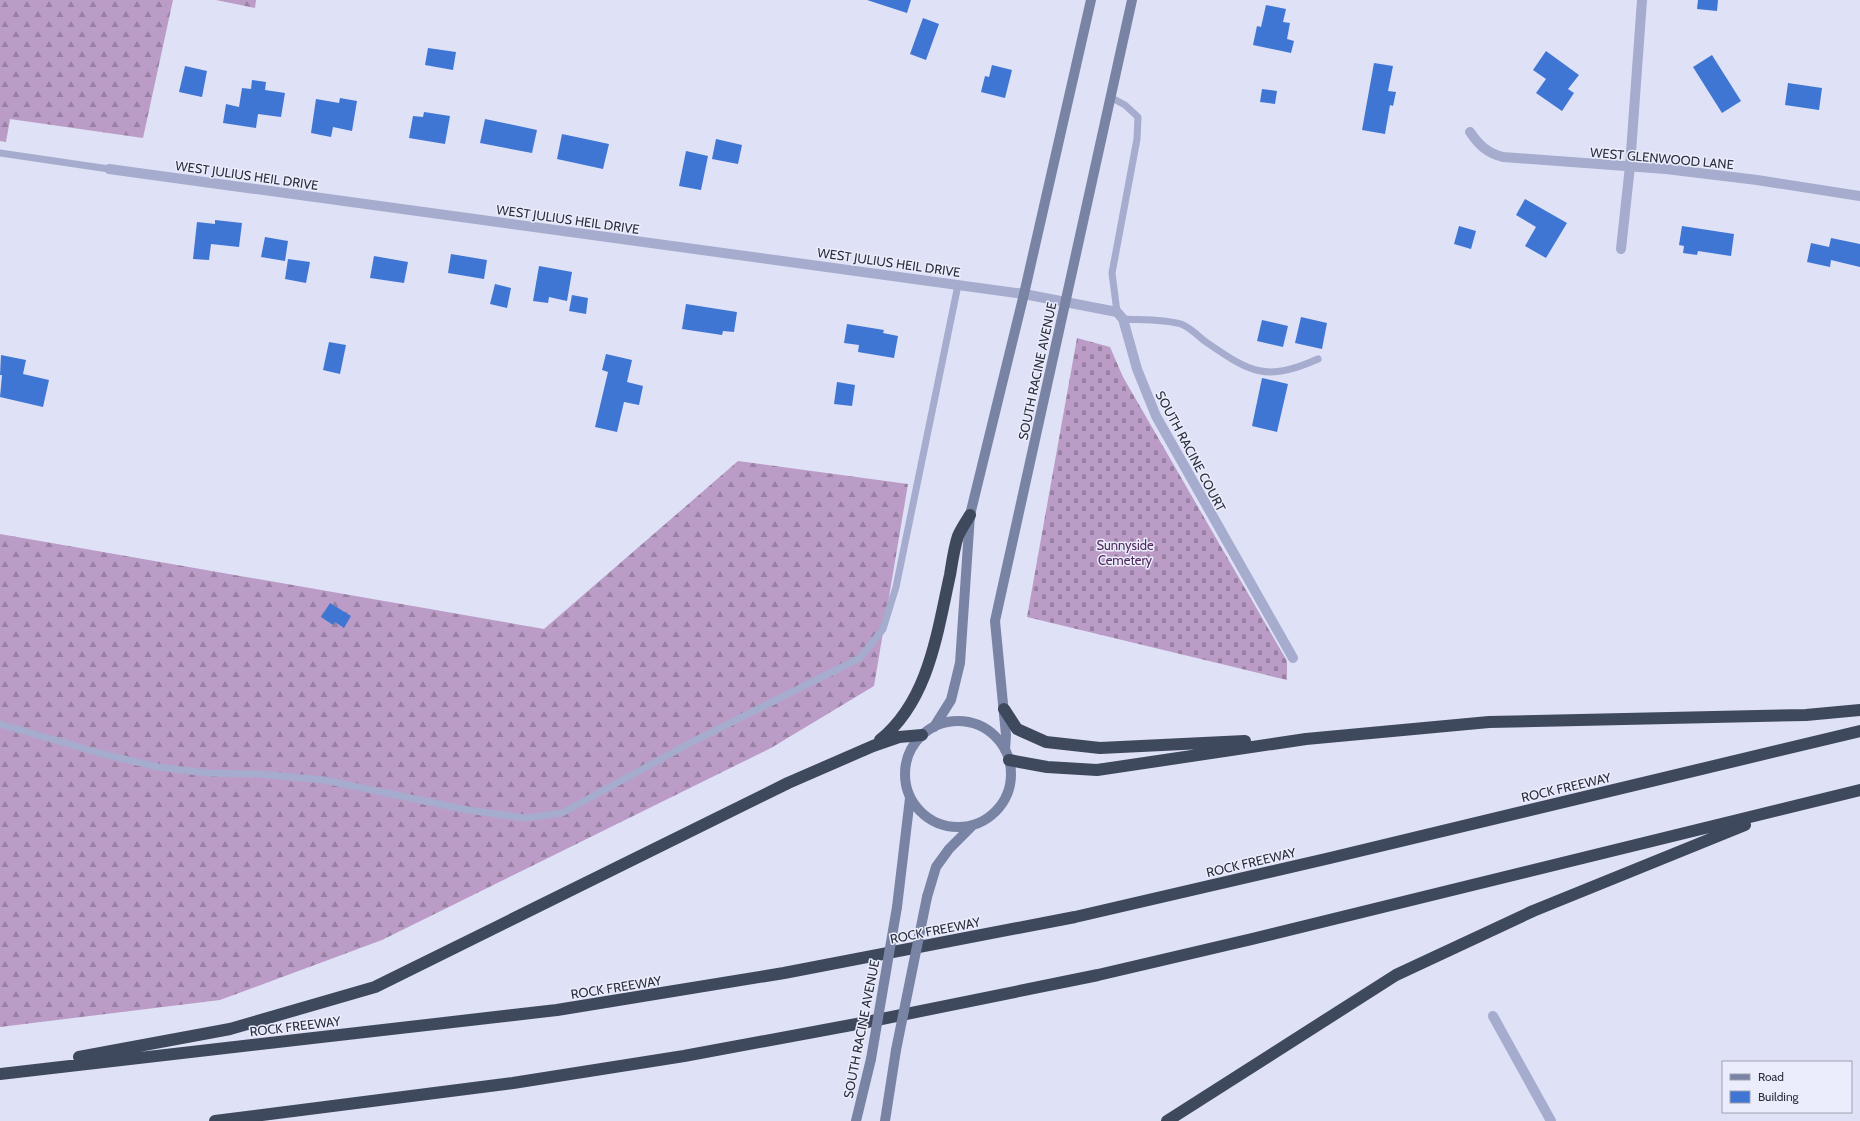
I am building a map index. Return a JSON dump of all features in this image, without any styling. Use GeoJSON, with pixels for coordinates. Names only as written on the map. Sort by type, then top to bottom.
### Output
{"type":"FeatureCollection","features":[{"type":"Feature","properties":{"kind":"highway"},"geometry":{"type":"LineString","coordinates":[[873,746],[892,730],[907,713],[923,680],[935,644],[958,536],[970,515]]}},
{"type":"Feature","properties":{"kind":"highway"},"geometry":{"type":"LineString","coordinates":[[1004,709],[1017,729],[1046,742],[1100,748],[1306,739],[1489,722],[1806,715],[1860,710]]}},
{"type":"Feature","properties":{"kind":"highway","name":"ROCK FREEWAY"},"geometry":{"type":"LineString","coordinates":[[0,1073],[557,1010],[784,973],[1075,917],[1860,732]]}},
{"type":"Feature","properties":{"kind":"highway"},"geometry":{"type":"LineString","coordinates":[[0,1073],[230,1029],[376,987],[788,783],[899,736],[922,735]]}},
{"type":"Feature","properties":{"kind":"highway"},"geometry":{"type":"LineString","coordinates":[[1007,755],[1047,767],[1097,770],[1306,739]]}},
{"type":"Feature","properties":{"kind":"highway"},"geometry":{"type":"LineString","coordinates":[[215,1121],[513,1082],[684,1056],[862,1023],[1098,975],[1252,939],[1860,790]]}},
{"type":"Feature","properties":{"kind":"highway"},"geometry":{"type":"LineString","coordinates":[[1167,1121],[1396,975],[1533,911],[1783,809]]}},
{"type":"Feature","properties":{"kind":"main road"},"geometry":{"type":"LineString","coordinates":[[934,727],[951,700],[960,663],[970,515],[1024,294],[1091,0]]}},
{"type":"Feature","properties":{"kind":"main road","name":"SOUTH RACINE AVENUE"},"geometry":{"type":"LineString","coordinates":[[1007,755],[995,621],[1132,0]]}},
{"type":"Feature","properties":{"kind":"main road"},"geometry":{"type":"LineString","coordinates":[[885,1121],[896,1050],[927,898],[936,867],[949,849],[972,826],[992,815],[1000,807],[1008,793],[1011,776],[1007,755],[998,739],[987,730],[974,724],[961,721],[947,722],[934,727],[922,735],[911,749],[905,765],[905,782],[910,798],[921,813],[936,823],[954,828],[972,826]]}},
{"type":"Feature","properties":{"kind":"main road","name":"SOUTH RACINE AVENUE"},"geometry":{"type":"LineString","coordinates":[[856,1121],[871,1059],[897,907],[910,798]]}},
{"type":"Feature","properties":{"kind":"street"},"geometry":{"type":"LineString","coordinates":[[1621,249],[1630,166],[1642,0]]}},
{"type":"Feature","properties":{"kind":"street","name":"WEST GLENWOOD LANE"},"geometry":{"type":"LineString","coordinates":[[1470,132],[1484,149],[1494,155],[1503,157],[1630,166],[1757,180],[1860,196]]}},
{"type":"Feature","properties":{"kind":"street","name":"WEST JULIUS HEIL DRIVE"},"geometry":{"type":"LineString","coordinates":[[109,169],[1024,294]]}},
{"type":"Feature","properties":{"kind":"street"},"geometry":{"type":"LineString","coordinates":[[1024,294],[1065,301],[1120,316]]}},
{"type":"Feature","properties":{"kind":"street","name":"SOUTH RACINE COURT"},"geometry":{"type":"LineString","coordinates":[[1120,316],[1137,369],[1156,416],[1292,658]]}},
{"type":"Feature","properties":{"kind":"street"},"geometry":{"type":"LineString","coordinates":[[1493,1016],[1551,1121]]}},
{"type":"Feature","properties":{"kind":"lane"},"geometry":{"type":"LineString","coordinates":[[1110,97],[1125,105],[1138,117],[1137,139],[1112,273],[1120,316],[1182,325],[1229,358],[1263,373],[1282,372],[1318,359]]}},
{"type":"Feature","properties":{"kind":"lane"},"geometry":{"type":"LineString","coordinates":[[0,153],[109,169]]}},
{"type":"Feature","properties":{"kind":"lane"},"geometry":{"type":"LineString","coordinates":[[0,724],[103,754],[158,767],[324,780],[468,810],[525,818],[562,813],[692,742],[860,658],[883,629],[900,565],[958,285]]}},
{"type":"Feature","properties":{"kind":"green space"},"geometry":{"type":"Polygon","coordinates":[[[0,0],[173,0],[143,138],[10,119],[6,142],[0,141],[0,0]]]}},
{"type":"Feature","properties":{"kind":"green space"},"geometry":{"type":"Polygon","coordinates":[[[216,0],[256,0],[255,8],[216,0]]]}},
{"type":"Feature","properties":{"kind":"green space","name":"Sunnyside Cemetery"},"geometry":{"type":"Polygon","coordinates":[[[1077,338],[1110,347],[1123,377],[1287,661],[1287,680],[1027,617],[1077,338]]]}},
{"type":"Feature","properties":{"kind":"green space"},"geometry":{"type":"Polygon","coordinates":[[[738,461],[908,484],[874,686],[771,748],[382,940],[220,1000],[0,1027],[0,534],[544,629],[738,461]]]}},
{"type":"Feature","properties":{"kind":"building"},"geometry":{"type":"Polygon","coordinates":[[[867,0],[911,0],[907,13],[867,0]]]}},
{"type":"Feature","properties":{"kind":"building"},"geometry":{"type":"Polygon","coordinates":[[[1698,0],[1718,0],[1717,11],[1697,9],[1698,0]]]}},
{"type":"Feature","properties":{"kind":"building"},"geometry":{"type":"Polygon","coordinates":[[[1266,5],[1286,9],[1283,22],[1290,23],[1287,39],[1294,41],[1291,53],[1253,45],[1257,26],[1261,27],[1266,5]]]}},
{"type":"Feature","properties":{"kind":"building"},"geometry":{"type":"Polygon","coordinates":[[[923,18],[939,24],[926,60],[910,54],[923,18]]]}},
{"type":"Feature","properties":{"kind":"building"},"geometry":{"type":"Polygon","coordinates":[[[428,48],[456,52],[453,70],[425,65],[428,48]]]}},
{"type":"Feature","properties":{"kind":"building"},"geometry":{"type":"Polygon","coordinates":[[[1546,51],[1579,75],[1568,89],[1574,93],[1562,111],[1536,93],[1546,79],[1533,70],[1546,51]]]}},
{"type":"Feature","properties":{"kind":"building"},"geometry":{"type":"Polygon","coordinates":[[[1712,55],[1741,101],[1722,113],[1693,67],[1712,55]]]}},
{"type":"Feature","properties":{"kind":"building"},"geometry":{"type":"Polygon","coordinates":[[[1374,63],[1393,66],[1388,91],[1396,92],[1393,106],[1390,105],[1385,134],[1362,130],[1374,63]]]}},
{"type":"Feature","properties":{"kind":"building"},"geometry":{"type":"Polygon","coordinates":[[[992,65],[1012,70],[1005,98],[981,92],[985,76],[989,77],[992,65]]]}},
{"type":"Feature","properties":{"kind":"building"},"geometry":{"type":"Polygon","coordinates":[[[185,66],[207,71],[202,97],[179,92],[185,66]]]}},
{"type":"Feature","properties":{"kind":"building"},"geometry":{"type":"Polygon","coordinates":[[[252,80],[266,82],[265,90],[285,93],[281,117],[258,114],[256,128],[223,123],[226,104],[239,107],[242,88],[251,89],[252,80]]]}},
{"type":"Feature","properties":{"kind":"building"},"geometry":{"type":"Polygon","coordinates":[[[1788,83],[1822,88],[1819,110],[1785,105],[1788,83]]]}},
{"type":"Feature","properties":{"kind":"building"},"geometry":{"type":"Polygon","coordinates":[[[1262,89],[1277,91],[1275,104],[1260,102],[1262,89]]]}},
{"type":"Feature","properties":{"kind":"building"},"geometry":{"type":"Polygon","coordinates":[[[340,98],[357,101],[352,131],[333,127],[331,137],[311,133],[316,99],[339,103],[340,98]]]}},
{"type":"Feature","properties":{"kind":"building"},"geometry":{"type":"Polygon","coordinates":[[[424,112],[450,116],[445,144],[409,138],[413,116],[423,117],[424,112]]]}},
{"type":"Feature","properties":{"kind":"building"},"geometry":{"type":"Polygon","coordinates":[[[485,119],[537,130],[532,153],[480,143],[485,119]]]}},
{"type":"Feature","properties":{"kind":"building"},"geometry":{"type":"Polygon","coordinates":[[[562,134],[609,144],[603,169],[557,159],[562,134]]]}},
{"type":"Feature","properties":{"kind":"building"},"geometry":{"type":"Polygon","coordinates":[[[716,139],[742,145],[738,164],[712,159],[716,139]]]}},
{"type":"Feature","properties":{"kind":"building"},"geometry":{"type":"Polygon","coordinates":[[[686,151],[708,156],[701,190],[679,186],[686,151]]]}},
{"type":"Feature","properties":{"kind":"building"},"geometry":{"type":"Polygon","coordinates":[[[1525,199],[1567,223],[1546,258],[1525,246],[1536,227],[1516,215],[1525,199]]]}},
{"type":"Feature","properties":{"kind":"building"},"geometry":{"type":"Polygon","coordinates":[[[215,220],[242,223],[239,247],[211,244],[209,260],[193,259],[197,222],[215,224],[215,220]]]}},
{"type":"Feature","properties":{"kind":"building"},"geometry":{"type":"Polygon","coordinates":[[[1459,226],[1476,231],[1471,249],[1454,244],[1459,226]]]}},
{"type":"Feature","properties":{"kind":"building"},"geometry":{"type":"Polygon","coordinates":[[[1682,226],[1734,234],[1731,256],[1698,251],[1697,255],[1683,253],[1684,246],[1679,245],[1682,226]]]}},
{"type":"Feature","properties":{"kind":"building"},"geometry":{"type":"Polygon","coordinates":[[[265,237],[288,241],[285,261],[261,257],[265,237]]]}},
{"type":"Feature","properties":{"kind":"building"},"geometry":{"type":"Polygon","coordinates":[[[1831,238],[1860,244],[1860,267],[1831,260],[1830,267],[1807,262],[1811,243],[1829,247],[1831,238]]]}},
{"type":"Feature","properties":{"kind":"building"},"geometry":{"type":"Polygon","coordinates":[[[451,254],[487,260],[484,279],[448,273],[451,254]]]}},
{"type":"Feature","properties":{"kind":"building"},"geometry":{"type":"Polygon","coordinates":[[[374,256],[408,262],[404,283],[370,278],[374,256]]]}},
{"type":"Feature","properties":{"kind":"building"},"geometry":{"type":"Polygon","coordinates":[[[288,259],[310,262],[306,283],[285,279],[288,259]]]}},
{"type":"Feature","properties":{"kind":"building"},"geometry":{"type":"Polygon","coordinates":[[[539,266],[572,272],[567,301],[549,297],[548,303],[533,301],[539,266]]]}},
{"type":"Feature","properties":{"kind":"building"},"geometry":{"type":"Polygon","coordinates":[[[495,284],[511,288],[507,308],[490,304],[495,284]]]}},
{"type":"Feature","properties":{"kind":"building"},"geometry":{"type":"Polygon","coordinates":[[[572,295],[588,298],[586,314],[569,311],[572,295]]]}},
{"type":"Feature","properties":{"kind":"building"},"geometry":{"type":"Polygon","coordinates":[[[686,304],[737,312],[734,332],[723,331],[722,335],[682,329],[686,304]]]}},
{"type":"Feature","properties":{"kind":"building"},"geometry":{"type":"Polygon","coordinates":[[[1301,317],[1327,323],[1322,349],[1295,343],[1301,317]]]}},
{"type":"Feature","properties":{"kind":"building"},"geometry":{"type":"Polygon","coordinates":[[[1262,320],[1288,326],[1283,347],[1257,341],[1262,320]]]}},
{"type":"Feature","properties":{"kind":"building"},"geometry":{"type":"Polygon","coordinates":[[[847,324],[884,330],[883,333],[898,336],[894,358],[858,352],[859,345],[844,343],[847,324]]]}},
{"type":"Feature","properties":{"kind":"building"},"geometry":{"type":"Polygon","coordinates":[[[329,342],[346,345],[340,374],[323,370],[329,342]]]}},
{"type":"Feature","properties":{"kind":"building"},"geometry":{"type":"Polygon","coordinates":[[[606,354],[632,360],[627,382],[643,386],[639,405],[624,402],[617,432],[595,427],[608,372],[602,370],[606,354]]]}},
{"type":"Feature","properties":{"kind":"building"},"geometry":{"type":"Polygon","coordinates":[[[1,355],[26,360],[23,374],[49,380],[43,407],[0,397],[2,375],[0,375],[1,355]]]}},
{"type":"Feature","properties":{"kind":"building"},"geometry":{"type":"Polygon","coordinates":[[[1262,378],[1288,384],[1277,432],[1252,426],[1262,378]]]}},
{"type":"Feature","properties":{"kind":"building"},"geometry":{"type":"Polygon","coordinates":[[[837,382],[855,385],[852,406],[834,404],[837,382]]]}},
{"type":"Feature","properties":{"kind":"building"},"geometry":{"type":"Polygon","coordinates":[[[330,603],[351,616],[344,628],[335,622],[333,625],[321,617],[330,603]]]}}]}
